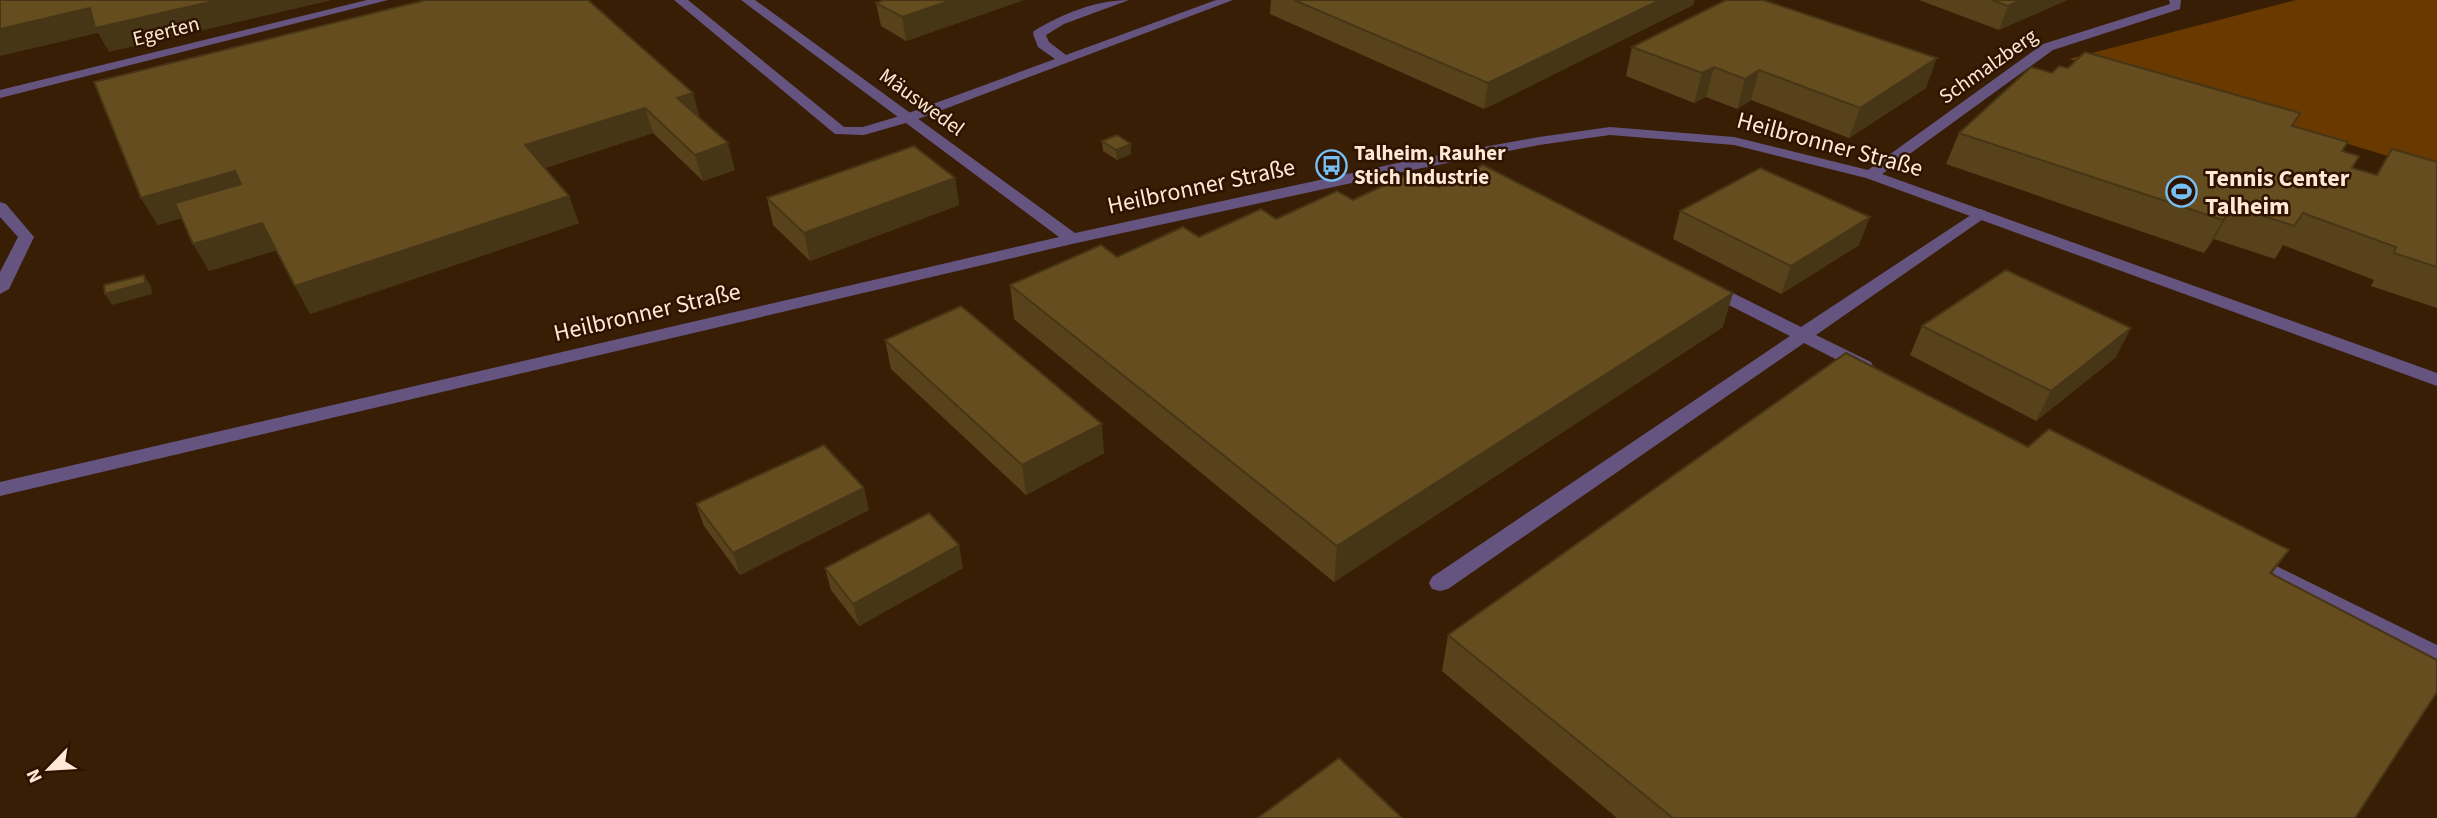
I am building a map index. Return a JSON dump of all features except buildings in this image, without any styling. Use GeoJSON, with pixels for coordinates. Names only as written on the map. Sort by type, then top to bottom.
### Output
{"type":"FeatureCollection","features":[{"type":"Feature","properties":{"kind":"street"},"geometry":{"type":"LineString","coordinates":[[680,0],[840,131],[864,131],[908,118],[1227,0]]}},
{"type":"Feature","properties":{"kind":"street","name":"Mäuswedel"},"geometry":{"type":"LineString","coordinates":[[747,0],[1072,239]]}},
{"type":"Feature","properties":{"kind":"street"},"geometry":{"type":"LineString","coordinates":[[1065,60],[1043,44],[1039,34],[1060,21],[1124,0]]}},
{"type":"Feature","properties":{"kind":"street","name":"Schmalzberg"},"geometry":{"type":"LineString","coordinates":[[1871,175],[2048,47],[2176,6],[2175,0]]}},
{"type":"Feature","properties":{"kind":"street","name":"Egerten"},"geometry":{"type":"LineString","coordinates":[[0,94],[372,1]]}},
{"type":"Feature","properties":{"kind":"street","name":"Heilbronner Straße"},"geometry":{"type":"LineString","coordinates":[[0,489],[1072,239],[1407,166],[1539,141],[1610,131],[1734,141],[1871,175],[2437,380]]}},
{"type":"Feature","properties":{"kind":"street"},"geometry":{"type":"LineString","coordinates":[[0,207],[26,237],[0,289]]}},
{"type":"Feature","properties":{"kind":"street"},"geometry":{"type":"LineString","coordinates":[[1440,583],[1980,214]]}},
{"type":"Feature","properties":{"kind":"street"},"geometry":{"type":"LineString","coordinates":[[1694,281],[1878,373]]}},
{"type":"Feature","properties":{"kind":"street"},"geometry":{"type":"LineString","coordinates":[[2238,555],[2437,656]]}},
{"type":"Feature","properties":{"kind":"shaded area"},"geometry":{"type":"Polygon","coordinates":[[[2296,0],[2437,0],[2437,171],[2069,59],[2296,0]]]}},
{"type":"Feature","properties":{"kind":"place","name":"Talheim, Rauher Stich Industrie"},"geometry":{"type":"Point","coordinates":[1331,165]}},
{"type":"Feature","properties":{"kind":"place","name":"Tennis Center Talheim"},"geometry":{"type":"Point","coordinates":[2182,192]}}]}
